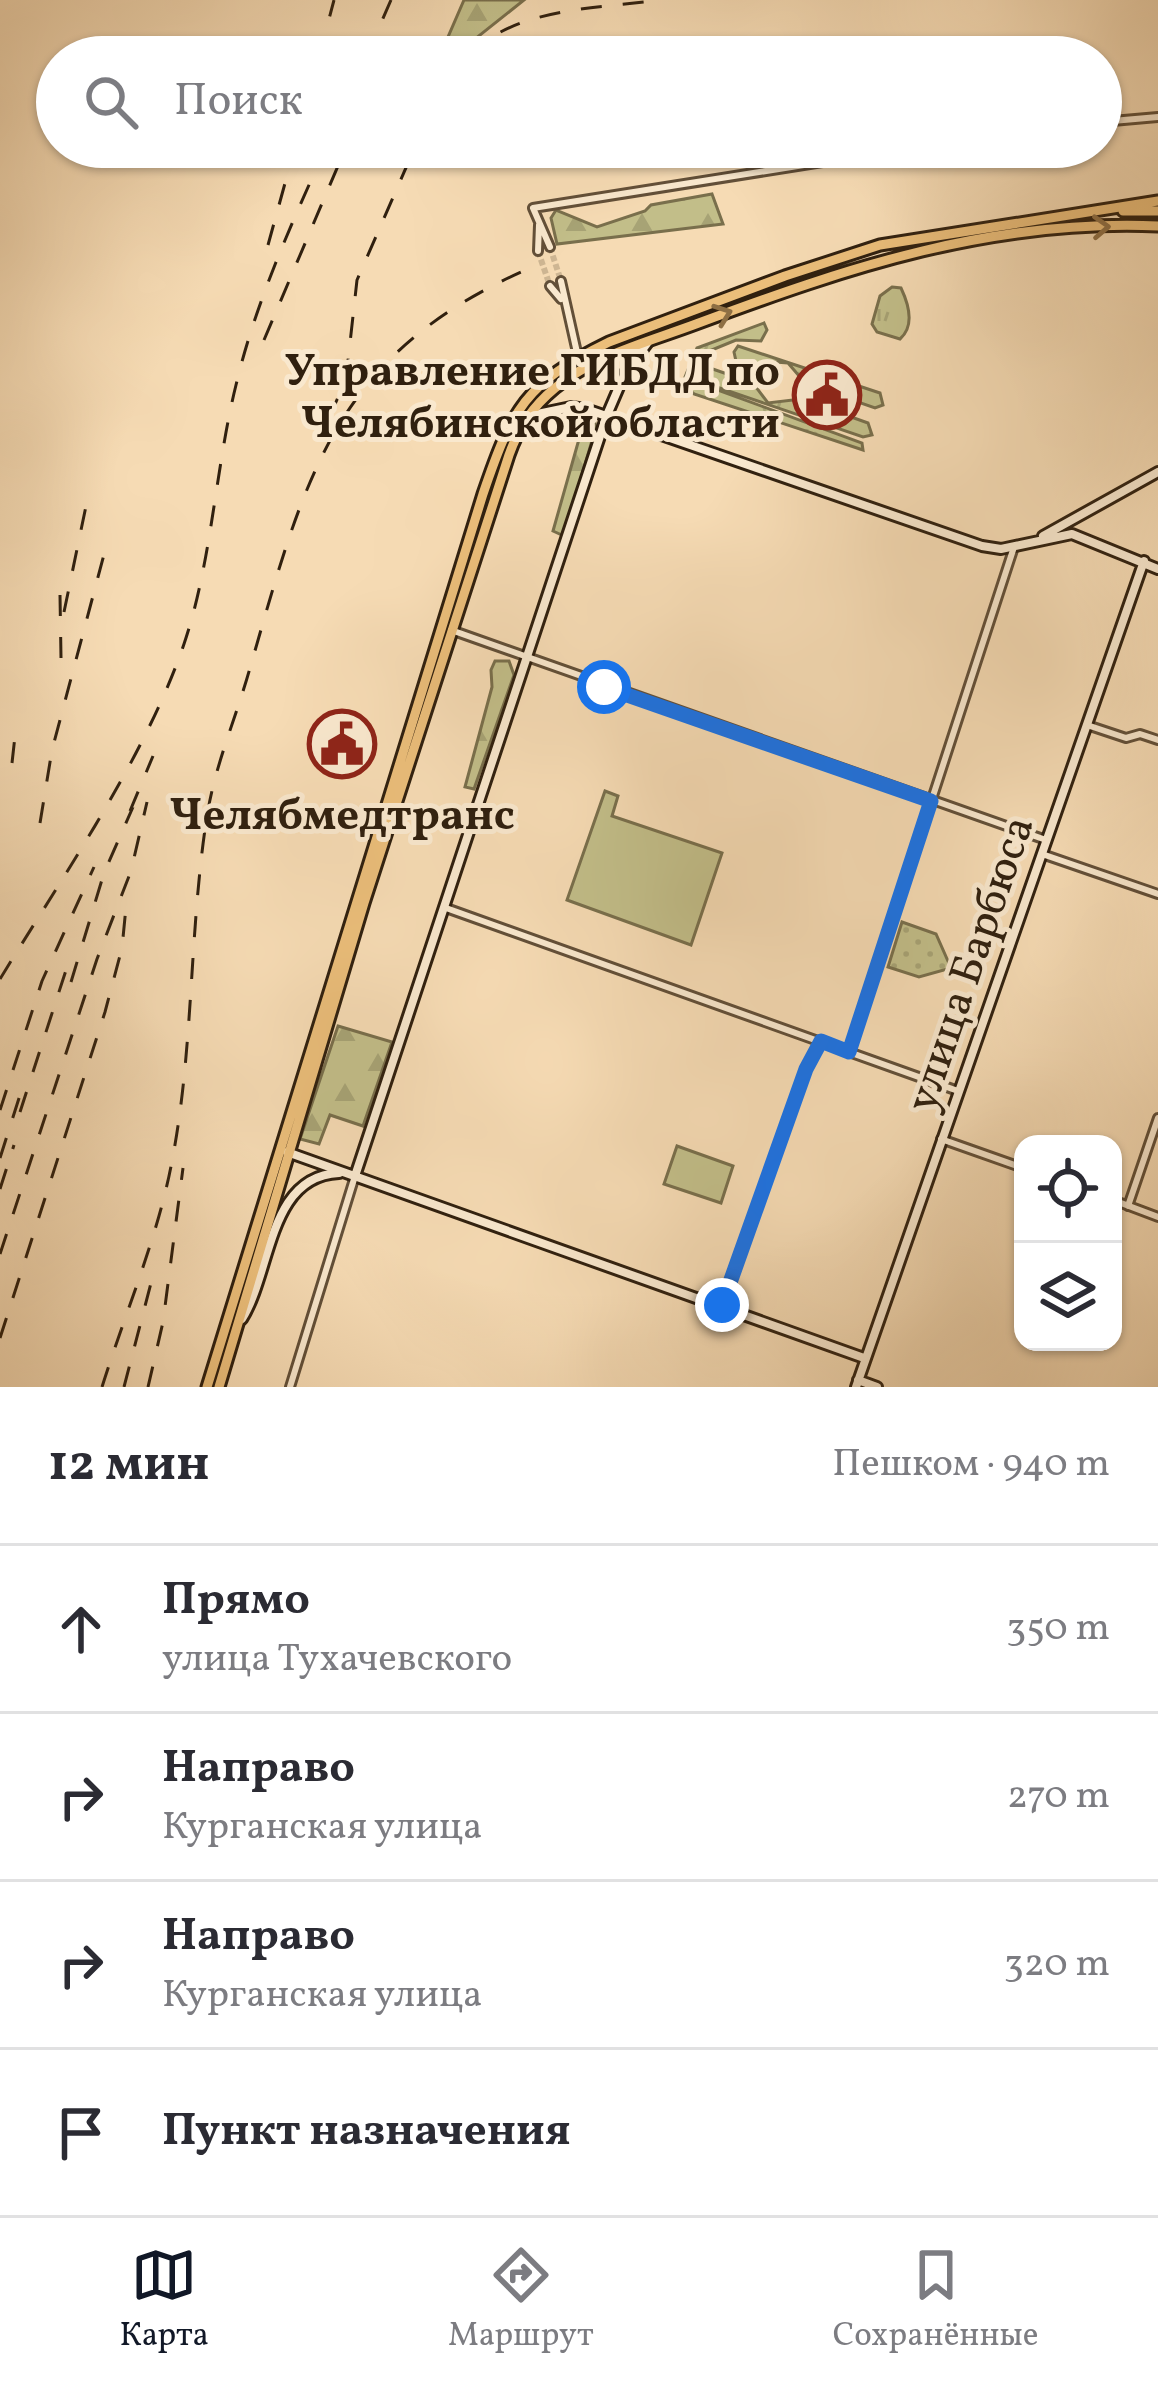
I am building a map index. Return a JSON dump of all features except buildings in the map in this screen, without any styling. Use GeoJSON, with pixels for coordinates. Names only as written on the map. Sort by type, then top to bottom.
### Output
{"type":"FeatureCollection","features":[{"type":"Feature","properties":{"kind":"main road"},"geometry":{"type":"LineString","coordinates":[[219,1387],[285,1151],[503,438],[527,396],[578,357],[634,332],[880,245],[1158,201]]}},
{"type":"Feature","properties":{"kind":"main road"},"geometry":{"type":"LineString","coordinates":[[1076,214],[1158,211]]}},
{"type":"Feature","properties":{"kind":"main road"},"geometry":{"type":"LineString","coordinates":[[208,1387],[451,630],[509,455],[527,417],[558,385],[584,368],[859,265],[959,242],[1062,230],[1158,226]]}},
{"type":"Feature","properties":{"kind":"street"},"geometry":{"type":"LineString","coordinates":[[1122,120],[1158,117]]}},
{"type":"Feature","properties":{"kind":"street"},"geometry":{"type":"LineString","coordinates":[[550,247],[533,208],[784,168]]}},
{"type":"Feature","properties":{"kind":"street"},"geometry":{"type":"LineString","coordinates":[[538,251],[539,222]]}},
{"type":"Feature","properties":{"kind":"street"},"geometry":{"type":"LineString","coordinates":[[561,281],[578,357]]}},
{"type":"Feature","properties":{"kind":"street"},"geometry":{"type":"LineString","coordinates":[[550,286],[563,302]]}},
{"type":"Feature","properties":{"kind":"street"},"geometry":{"type":"LineString","coordinates":[[290,1387],[351,1175],[446,908],[607,415],[625,373],[648,341]]}},
{"type":"Feature","properties":{"kind":"street"},"geometry":{"type":"LineString","coordinates":[[527,417],[571,407],[607,415],[992,548],[1072,534],[1158,569]]}},
{"type":"Feature","properties":{"kind":"street"},"geometry":{"type":"LineString","coordinates":[[1032,543],[1158,472]]}},
{"type":"Feature","properties":{"kind":"street"},"geometry":{"type":"LineString","coordinates":[[1072,534],[1073,518]]}},
{"type":"Feature","properties":{"kind":"street"},"geometry":{"type":"LineString","coordinates":[[849,1052],[1014,547]]}},
{"type":"Feature","properties":{"kind":"street","name":"улица Барбюса"},"geometry":{"type":"LineString","coordinates":[[857,1384],[1144,561]]}},
{"type":"Feature","properties":{"kind":"street"},"geometry":{"type":"LineString","coordinates":[[451,630],[1046,840]]}},
{"type":"Feature","properties":{"kind":"street"},"geometry":{"type":"LineString","coordinates":[[1087,724],[1126,738],[1140,734],[1158,740]]}},
{"type":"Feature","properties":{"kind":"street"},"geometry":{"type":"LineString","coordinates":[[1041,854],[1158,894]]}},
{"type":"Feature","properties":{"kind":"street"},"geometry":{"type":"LineString","coordinates":[[446,908],[958,1091]]}},
{"type":"Feature","properties":{"kind":"street"},"geometry":{"type":"LineString","coordinates":[[722,1305],[806,1069],[821,1041]]}},
{"type":"Feature","properties":{"kind":"street"},"geometry":{"type":"LineString","coordinates":[[1128,1206],[1158,1118]]}},
{"type":"Feature","properties":{"kind":"street"},"geometry":{"type":"LineString","coordinates":[[940,1139],[1014,1165]]}},
{"type":"Feature","properties":{"kind":"street"},"geometry":{"type":"LineString","coordinates":[[285,1151],[864,1358]]}},
{"type":"Feature","properties":{"kind":"street"},"geometry":{"type":"LineString","coordinates":[[238,1325],[294,1191],[317,1177],[351,1175]]}},
{"type":"Feature","properties":{"kind":"street"},"geometry":{"type":"LineString","coordinates":[[1122,1204],[1158,1216]]}},
{"type":"Feature","properties":{"kind":"street"},"geometry":{"type":"LineString","coordinates":[[857,1384],[877,1387]]}},
{"type":"Feature","properties":{"kind":"green space"},"geometry":{"type":"Polygon","coordinates":[[[464,0],[524,0],[479,36],[448,36],[464,0]]]}},
{"type":"Feature","properties":{"kind":"green space"},"geometry":{"type":"Polygon","coordinates":[[[712,194],[723,224],[557,244],[551,218],[556,210],[597,227],[651,205],[712,194]]]}},
{"type":"Feature","properties":{"kind":"green space"},"geometry":{"type":"Polygon","coordinates":[[[892,287],[901,288],[908,308],[908,328],[900,339],[877,332],[872,324],[880,296],[892,287]]]}},
{"type":"Feature","properties":{"kind":"green space"},"geometry":{"type":"Polygon","coordinates":[[[764,323],[767,330],[761,341],[736,340],[702,354],[693,373],[696,382],[862,443],[863,450],[694,394],[686,387],[685,377],[697,348],[764,323]]]}},
{"type":"Feature","properties":{"kind":"green space"},"geometry":{"type":"Polygon","coordinates":[[[738,346],[880,393],[883,405],[875,408],[806,384],[788,363],[760,368],[736,361],[738,346]]]}},
{"type":"Feature","properties":{"kind":"green space"},"geometry":{"type":"Polygon","coordinates":[[[707,367],[753,383],[768,403],[801,399],[868,423],[872,435],[863,437],[702,382],[698,374],[707,367]]]}},
{"type":"Feature","properties":{"kind":"green space"},"geometry":{"type":"Polygon","coordinates":[[[577,414],[594,418],[596,427],[564,536],[553,531],[583,425],[573,418],[577,414]]]}},
{"type":"Feature","properties":{"kind":"green space"},"geometry":{"type":"Polygon","coordinates":[[[495,661],[509,661],[514,675],[474,789],[465,787],[495,661]]]}},
{"type":"Feature","properties":{"kind":"green space"},"geometry":{"type":"Polygon","coordinates":[[[605,791],[618,796],[612,816],[722,853],[691,945],[567,900],[605,791]]]}},
{"type":"Feature","properties":{"kind":"green space"},"geometry":{"type":"Polygon","coordinates":[[[902,922],[936,934],[951,968],[919,977],[888,967],[902,922]]]}},
{"type":"Feature","properties":{"kind":"green space"},"geometry":{"type":"Polygon","coordinates":[[[338,1026],[392,1042],[363,1126],[330,1115],[319,1144],[300,1139],[338,1026]]]}},
{"type":"Feature","properties":{"kind":"green space"},"geometry":{"type":"Polygon","coordinates":[[[677,1146],[733,1166],[721,1203],[664,1184],[677,1146]]]}},
{"type":"Feature","properties":{"kind":"tunnel"},"geometry":{"type":"LineString","coordinates":[[550,247],[561,281]]}},
{"type":"Feature","properties":{"kind":"tunnel"},"geometry":{"type":"LineString","coordinates":[[538,251],[550,286]]}},
{"type":"Feature","properties":{"kind":"railway"},"geometry":{"type":"LineString","coordinates":[[325,36],[334,0]]}},
{"type":"Feature","properties":{"kind":"railway"},"geometry":{"type":"LineString","coordinates":[[375,36],[391,0]]}},
{"type":"Feature","properties":{"kind":"railway"},"geometry":{"type":"LineString","coordinates":[[494,36],[557,13],[659,0]]}},
{"type":"Feature","properties":{"kind":"railway"},"geometry":{"type":"LineString","coordinates":[[268,245],[289,168]]}},
{"type":"Feature","properties":{"kind":"railway"},"geometry":{"type":"LineString","coordinates":[[0,979],[101,816],[148,730],[184,644],[201,580],[244,354],[275,264],[317,168]]}},
{"type":"Feature","properties":{"kind":"railway"},"geometry":{"type":"LineString","coordinates":[[264,340],[337,168]]}},
{"type":"Feature","properties":{"kind":"railway"},"geometry":{"type":"LineString","coordinates":[[329,418],[346,379],[357,280],[406,168]]}},
{"type":"Feature","properties":{"kind":"railway"},"geometry":{"type":"LineString","coordinates":[[102,1387],[150,1246],[172,1161],[211,797],[290,535],[312,478],[338,426],[372,379],[414,337],[469,299],[537,265]]}},
{"type":"Feature","properties":{"kind":"railway"},"geometry":{"type":"LineString","coordinates":[[64,612],[86,506]]}},
{"type":"Feature","properties":{"kind":"railway"},"geometry":{"type":"LineString","coordinates":[[40,823],[52,750],[106,547]]}},
{"type":"Feature","properties":{"kind":"railway"},"geometry":{"type":"LineString","coordinates":[[60,595],[61,658]]}},
{"type":"Feature","properties":{"kind":"railway"},"geometry":{"type":"LineString","coordinates":[[12,763],[15,736]]}},
{"type":"Feature","properties":{"kind":"railway"},"geometry":{"type":"LineString","coordinates":[[130,811],[153,756]]}},
{"type":"Feature","properties":{"kind":"railway"},"geometry":{"type":"LineString","coordinates":[[0,1254],[97,959],[131,871],[147,802]]}},
{"type":"Feature","properties":{"kind":"railway"},"geometry":{"type":"LineString","coordinates":[[71,982],[104,873],[133,807]]}},
{"type":"Feature","properties":{"kind":"railway"},"geometry":{"type":"LineString","coordinates":[[0,1110],[42,981],[94,867]]}},
{"type":"Feature","properties":{"kind":"railway"},"geometry":{"type":"LineString","coordinates":[[0,1338],[105,1012],[122,948],[126,907]]}},
{"type":"Feature","properties":{"kind":"railway"},"geometry":{"type":"LineString","coordinates":[[20,1112],[68,964]]}},
{"type":"Feature","properties":{"kind":"railway"},"geometry":{"type":"LineString","coordinates":[[0,1158],[20,1095]]}},
{"type":"Feature","properties":{"kind":"railway"},"geometry":{"type":"LineString","coordinates":[[0,1189],[14,1145]]}},
{"type":"Feature","properties":{"kind":"railway"},"geometry":{"type":"LineString","coordinates":[[148,1387],[163,1322],[183,1168]]}},
{"type":"Feature","properties":{"kind":"railway"},"geometry":{"type":"LineString","coordinates":[[124,1387],[151,1283]]}},
{"type":"Feature","properties":{"kind":"place","name":"Управление ГИБДД по Челябинской области"},"geometry":{"type":"Point","coordinates":[827,395]}},
{"type":"Feature","properties":{"kind":"place","name":"Челябмедтранс"},"geometry":{"type":"Point","coordinates":[342,744]}},
{"type":"Feature","properties":{"kind":"route"},"geometry":{"type":"LineString","coordinates":[[604,687],[931,801],[849,1052],[821,1041],[806,1069],[722,1305]]}}]}
